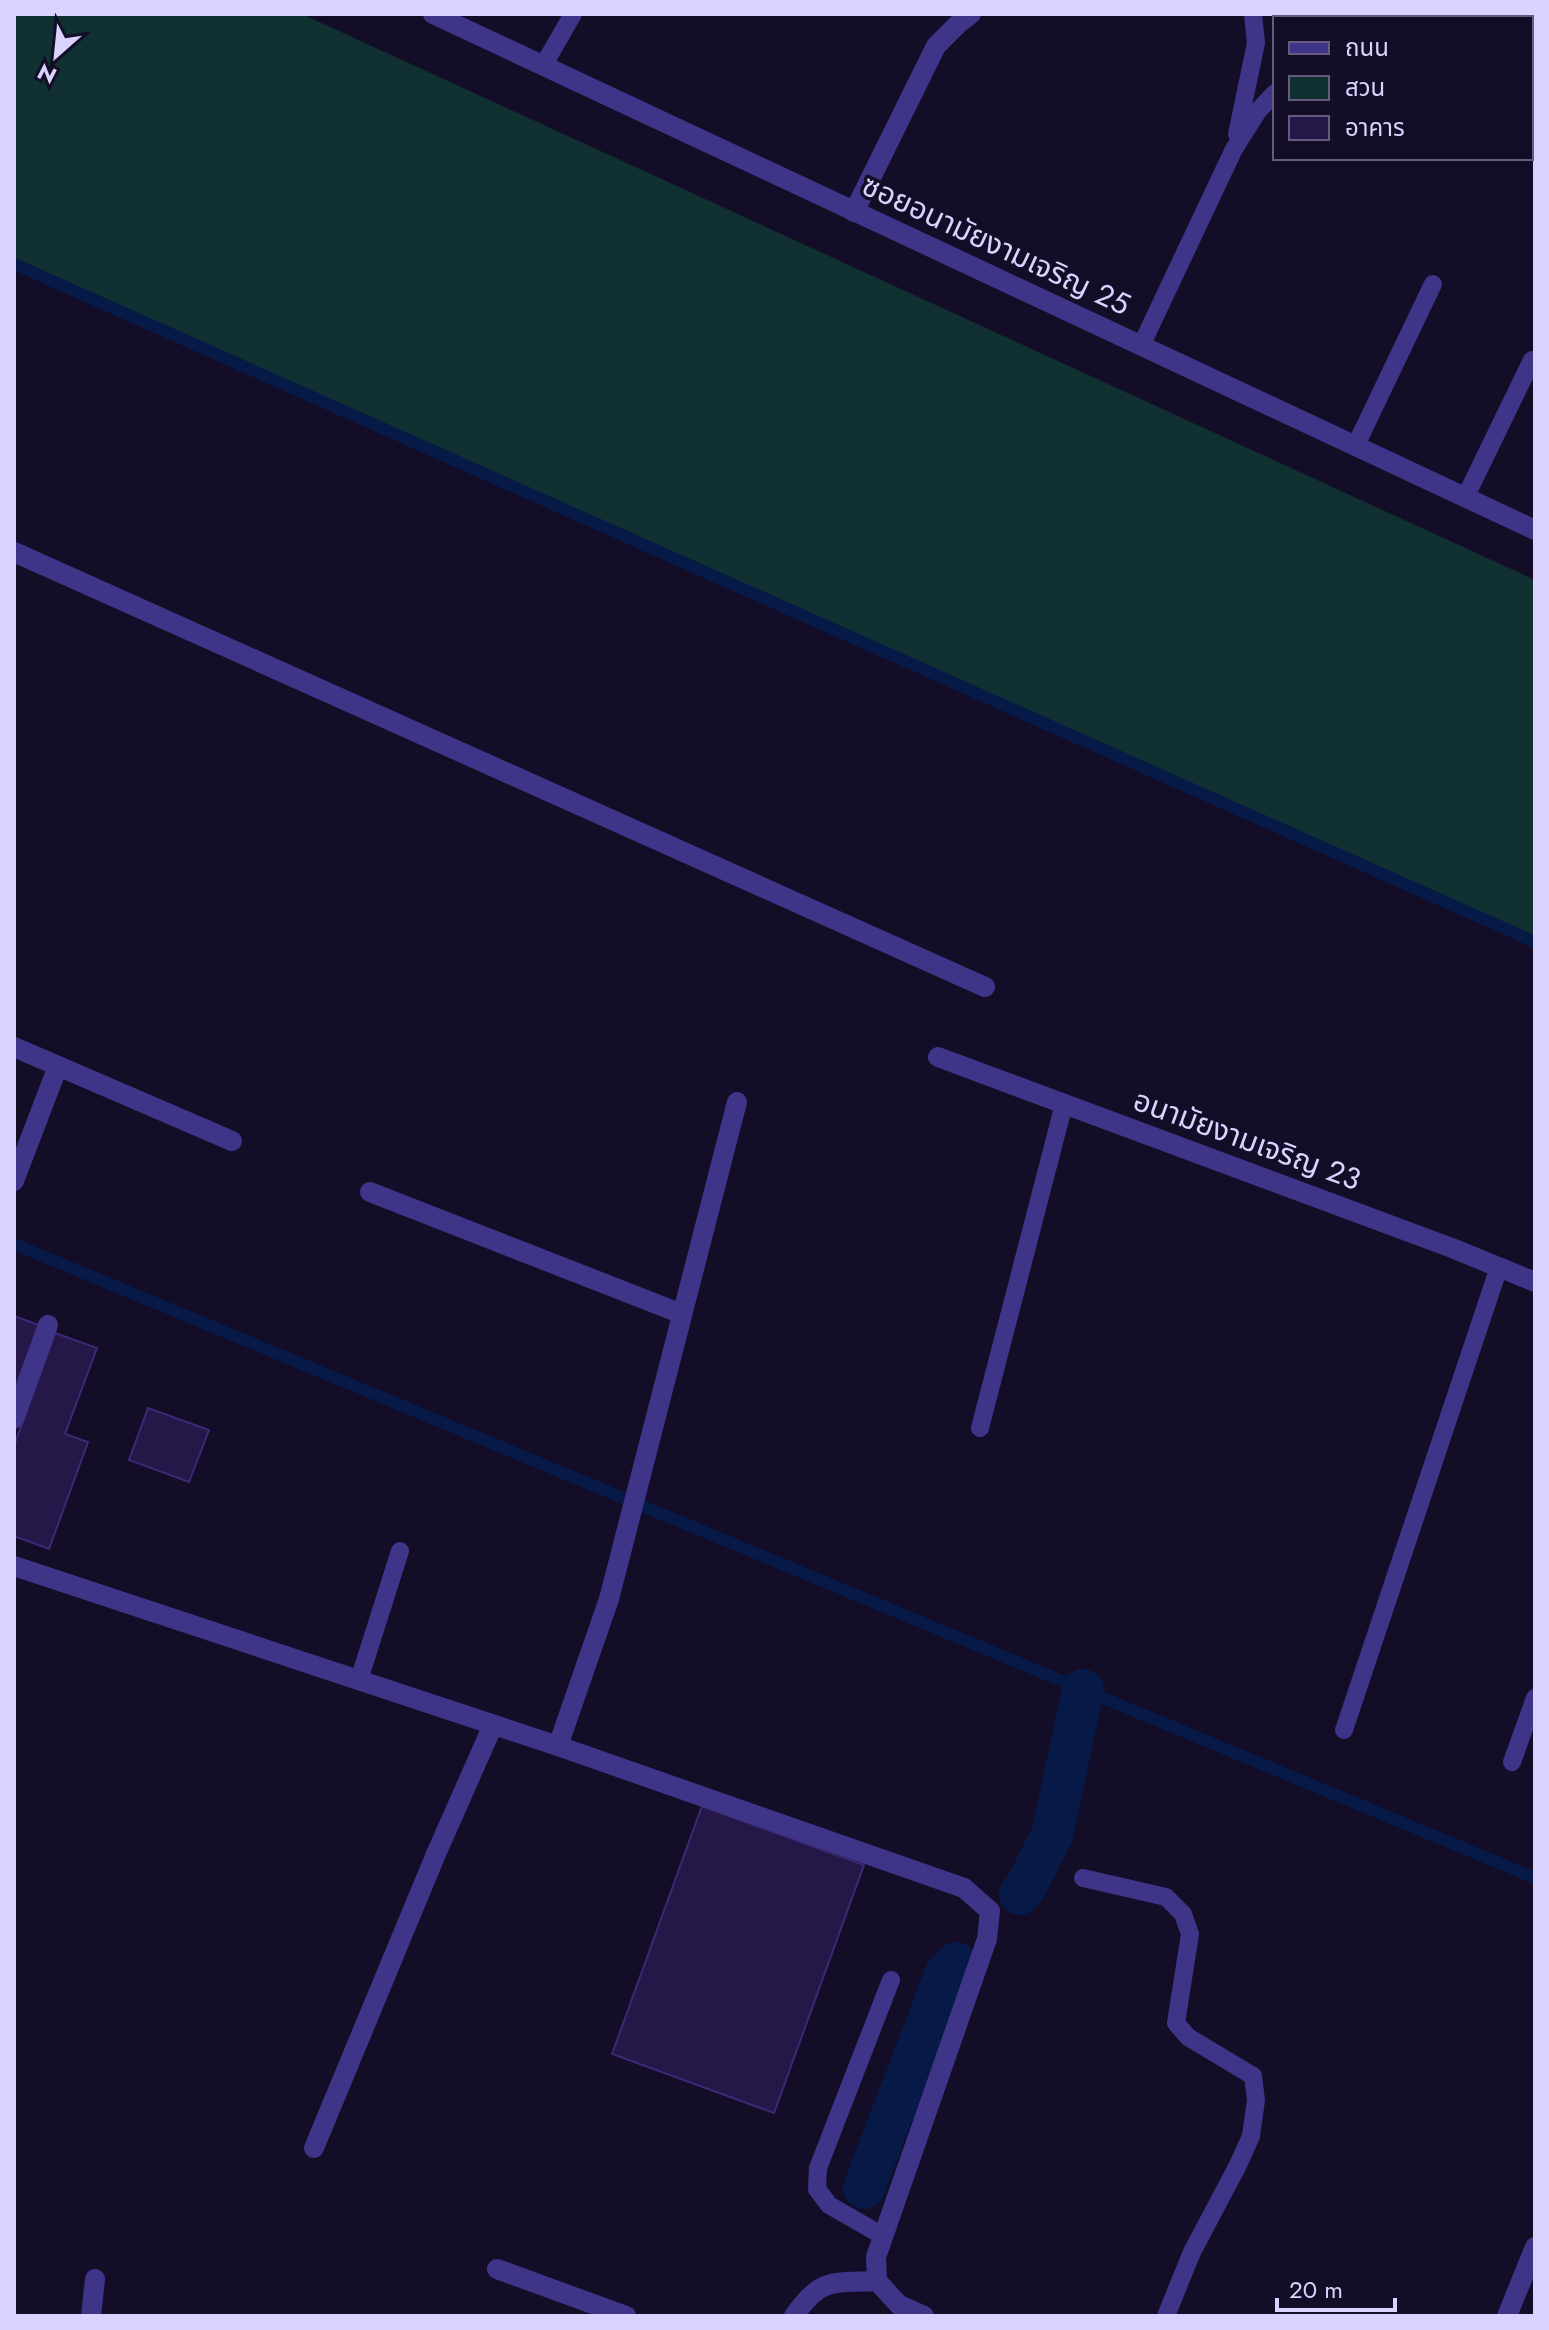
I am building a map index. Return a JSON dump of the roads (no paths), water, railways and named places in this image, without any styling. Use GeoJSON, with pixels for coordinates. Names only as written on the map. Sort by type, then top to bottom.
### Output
{"type":"FeatureCollection","features":[{"type":"Feature","properties":{"kind":"street","name":"ซอยอนามัยงามเจริญ 25"},"geometry":{"type":"LineString","coordinates":[[433,14],[1535,530]]}},
{"type":"Feature","properties":{"kind":"street"},"geometry":{"type":"LineString","coordinates":[[854,212],[936,46],[971,14]]}},
{"type":"Feature","properties":{"kind":"street"},"geometry":{"type":"LineString","coordinates":[[14,552],[985,987]]}},
{"type":"Feature","properties":{"kind":"street"},"geometry":{"type":"LineString","coordinates":[[14,1047],[232,1141]]}},
{"type":"Feature","properties":{"kind":"street","name":"อนามัยงามเจริญ 23"},"geometry":{"type":"LineString","coordinates":[[938,1057],[1535,1282]]}},
{"type":"Feature","properties":{"kind":"street"},"geometry":{"type":"LineString","coordinates":[[14,1181],[58,1066]]}},
{"type":"Feature","properties":{"kind":"street"},"geometry":{"type":"LineString","coordinates":[[558,1746],[609,1599],[737,1102]]}},
{"type":"Feature","properties":{"kind":"street"},"geometry":{"type":"LineString","coordinates":[[370,1192],[682,1314]]}},
{"type":"Feature","properties":{"kind":"street"},"geometry":{"type":"LineString","coordinates":[[14,1419],[48,1325]]}},
{"type":"Feature","properties":{"kind":"street"},"geometry":{"type":"LineString","coordinates":[[14,1566],[558,1746],[964,1888],[990,1911],[987,1939],[876,2257],[877,2281],[899,2305],[924,2316]]}},
{"type":"Feature","properties":{"kind":"street"},"geometry":{"type":"LineString","coordinates":[[314,2148],[493,1725]]}},
{"type":"Feature","properties":{"kind":"street"},"geometry":{"type":"LineString","coordinates":[[1507,2316],[1535,2247]]}},
{"type":"Feature","properties":{"kind":"street"},"geometry":{"type":"LineString","coordinates":[[497,2269],[626,2316]]}},
{"type":"Feature","properties":{"kind":"street"},"geometry":{"type":"LineString","coordinates":[[91,2316],[95,2279]]}},
{"type":"Feature","properties":{"kind":"street"},"geometry":{"type":"LineString","coordinates":[[794,2316],[808,2296],[829,2283],[877,2281]]}},
{"type":"Feature","properties":{"kind":"lane"},"geometry":{"type":"LineString","coordinates":[[543,66],[573,14]]}},
{"type":"Feature","properties":{"kind":"lane"},"geometry":{"type":"LineString","coordinates":[[1234,149],[1256,43],[1253,14]]}},
{"type":"Feature","properties":{"kind":"lane"},"geometry":{"type":"LineString","coordinates":[[1141,346],[1234,149],[1258,111],[1273,95]]}},
{"type":"Feature","properties":{"kind":"lane"},"geometry":{"type":"LineString","coordinates":[[1355,447],[1433,284]]}},
{"type":"Feature","properties":{"kind":"lane"},"geometry":{"type":"LineString","coordinates":[[1465,498],[1532,360]]}},
{"type":"Feature","properties":{"kind":"lane"},"geometry":{"type":"LineString","coordinates":[[980,1428],[1064,1104]]}},
{"type":"Feature","properties":{"kind":"lane"},"geometry":{"type":"LineString","coordinates":[[1344,1730],[1499,1267]]}},
{"type":"Feature","properties":{"kind":"lane"},"geometry":{"type":"LineString","coordinates":[[359,1680],[400,1551]]}},
{"type":"Feature","properties":{"kind":"lane"},"geometry":{"type":"LineString","coordinates":[[1512,1762],[1535,1698]]}},
{"type":"Feature","properties":{"kind":"lane"},"geometry":{"type":"LineString","coordinates":[[1083,1878],[1166,1897],[1183,1914],[1190,1934],[1176,2023],[1188,2037],[1253,2076],[1256,2100],[1251,2136],[1192,2252],[1166,2316]]}},
{"type":"Feature","properties":{"kind":"lane"},"geometry":{"type":"LineString","coordinates":[[883,2236],[829,2205],[817,2189],[818,2168],[891,1980]]}},
{"type":"Feature","properties":{"kind":"waterway"},"geometry":{"type":"LineString","coordinates":[[14,264],[1535,942]]}},
{"type":"Feature","properties":{"kind":"waterway"},"geometry":{"type":"LineString","coordinates":[[14,1244],[1535,1878]]}},
{"type":"Feature","properties":{"kind":"waterway"},"geometry":{"type":"LineString","coordinates":[[1020,1894],[1052,1835],[1083,1690]]}},
{"type":"Feature","properties":{"kind":"waterway"},"geometry":{"type":"LineString","coordinates":[[864,2188],[946,1973],[956,1963]]}}]}
